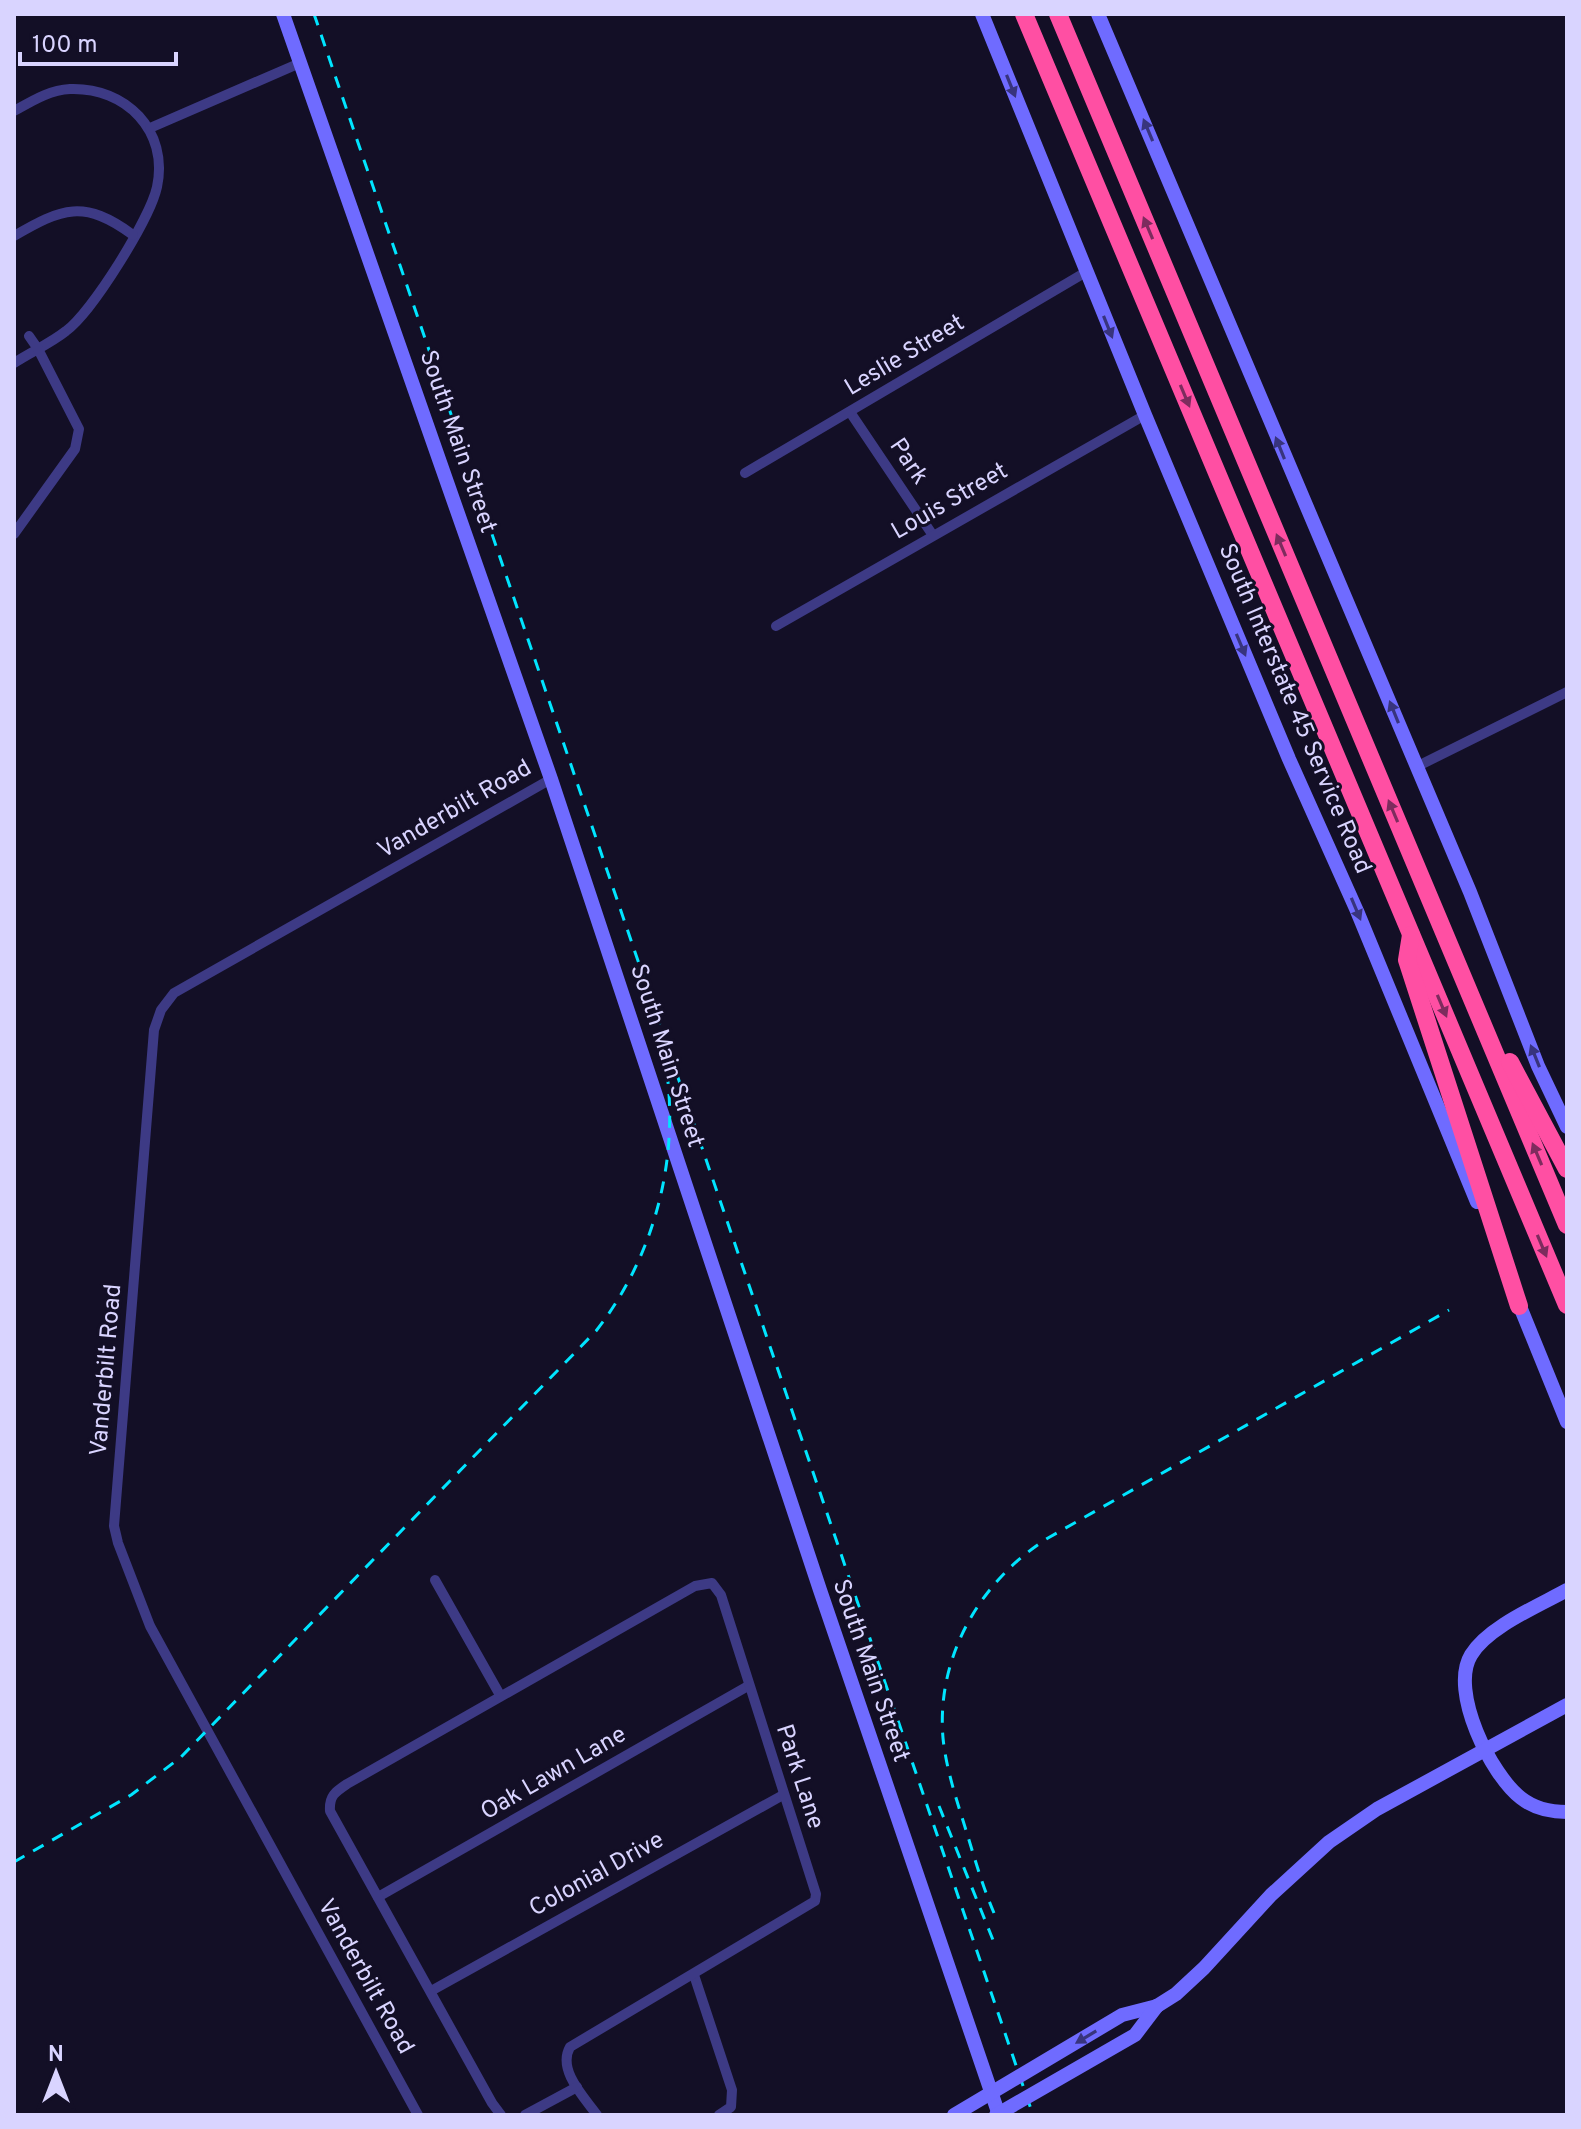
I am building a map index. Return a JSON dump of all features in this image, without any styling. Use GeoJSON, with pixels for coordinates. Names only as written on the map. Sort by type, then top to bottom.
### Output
{"type":"FeatureCollection","features":[{"type":"Feature","properties":{"kind":"highway"},"geometry":{"type":"LineString","coordinates":[[1024,14],[1567,1305]]}},
{"type":"Feature","properties":{"kind":"highway"},"geometry":{"type":"LineString","coordinates":[[1058,14],[1567,1225]]}},
{"type":"Feature","properties":{"kind":"highway"},"geometry":{"type":"LineString","coordinates":[[1411,934],[1407,960],[1519,1306]]}},
{"type":"Feature","properties":{"kind":"highway"},"geometry":{"type":"LineString","coordinates":[[1467,987],[1492,1026],[1567,1169]]}},
{"type":"Feature","properties":{"kind":"main road","name":"South Main Street"},"geometry":{"type":"LineString","coordinates":[[283,14],[551,779],[997,2115]]}},
{"type":"Feature","properties":{"kind":"main road","name":"South Interstate 45 Service Road"},"geometry":{"type":"LineString","coordinates":[[982,14],[1145,415],[1289,759],[1413,1043],[1567,1422]]}},
{"type":"Feature","properties":{"kind":"main road"},"geometry":{"type":"LineString","coordinates":[[1098,14],[1480,916],[1538,1066],[1567,1127]]}},
{"type":"Feature","properties":{"kind":"main road"},"geometry":{"type":"LineString","coordinates":[[1567,1590],[1487,1636],[1468,1659],[1463,1684],[1464,1698],[1486,1749],[1506,1783],[1520,1797],[1547,1810],[1567,1812]]}},
{"type":"Feature","properties":{"kind":"main road"},"geometry":{"type":"LineString","coordinates":[[954,2115],[1122,2015],[1157,2006],[1176,1994],[1271,1895],[1329,1842],[1377,1809],[1567,1705]]}},
{"type":"Feature","properties":{"kind":"main road"},"geometry":{"type":"LineString","coordinates":[[997,2115],[1135,2035],[1157,2006]]}},
{"type":"Feature","properties":{"kind":"street"},"geometry":{"type":"LineString","coordinates":[[150,128],[300,63]]}},
{"type":"Feature","properties":{"kind":"street"},"geometry":{"type":"LineString","coordinates":[[14,111],[56,91],[90,91],[108,96],[126,106],[150,128],[156,140],[158,156],[157,188],[152,203],[107,283],[66,331],[14,363]]}},
{"type":"Feature","properties":{"kind":"street"},"geometry":{"type":"LineString","coordinates":[[14,236],[66,210],[94,215],[121,226],[133,235]]}},
{"type":"Feature","properties":{"kind":"street","name":"Leslie Street"},"geometry":{"type":"LineString","coordinates":[[745,473],[1086,272]]}},
{"type":"Feature","properties":{"kind":"street"},"geometry":{"type":"LineString","coordinates":[[14,534],[78,440],[79,429],[29,336]]}},
{"type":"Feature","properties":{"kind":"street","name":"Park"},"geometry":{"type":"LineString","coordinates":[[850,412],[932,534]]}},
{"type":"Feature","properties":{"kind":"street","name":"Louis Street"},"geometry":{"type":"LineString","coordinates":[[776,626],[932,534],[1145,415]]}},
{"type":"Feature","properties":{"kind":"street"},"geometry":{"type":"LineString","coordinates":[[1416,767],[1567,692]]}},
{"type":"Feature","properties":{"kind":"street","name":"Vanderbilt Road"},"geometry":{"type":"LineString","coordinates":[[418,2115],[150,1626],[118,1543],[114,1526],[154,1030],[161,1010],[174,993],[551,779]]}},
{"type":"Feature","properties":{"kind":"street"},"geometry":{"type":"LineString","coordinates":[[435,1580],[500,1695]]}},
{"type":"Feature","properties":{"kind":"street","name":"Park Lane"},"geometry":{"type":"LineString","coordinates":[[501,2115],[330,1811],[329,1800],[347,1784],[500,1695],[705,1583],[712,1583],[721,1595],[816,1894],[815,1901],[570,2047],[565,2063],[597,2115]]}},
{"type":"Feature","properties":{"kind":"street","name":"Oak Lawn Lane"},"geometry":{"type":"LineString","coordinates":[[378,1897],[748,1686]]}},
{"type":"Feature","properties":{"kind":"street","name":"Colonial Drive"},"geometry":{"type":"LineString","coordinates":[[431,1991],[783,1795]]}},
{"type":"Feature","properties":{"kind":"street"},"geometry":{"type":"LineString","coordinates":[[694,1975],[732,2090],[731,2107],[719,2115]]}},
{"type":"Feature","properties":{"kind":"street"},"geometry":{"type":"LineString","coordinates":[[525,2115],[577,2087]]}},
{"type":"Feature","properties":{"kind":"railway"},"geometry":{"type":"LineString","coordinates":[[314,14],[1033,2115]]}},
{"type":"Feature","properties":{"kind":"railway"},"geometry":{"type":"LineString","coordinates":[[14,1862],[131,1795],[181,1757],[596,1331],[633,1272],[658,1206],[669,1137],[666,1066]]}},
{"type":"Feature","properties":{"kind":"railway"},"geometry":{"type":"LineString","coordinates":[[994,1913],[955,1794],[943,1738],[947,1678],[955,1650],[983,1598],[1002,1575],[1048,1538],[1449,1310]]}},
{"type":"Feature","properties":{"kind":"railway"},"geometry":{"type":"LineString","coordinates":[[939,1806],[993,1940]]}}]}
